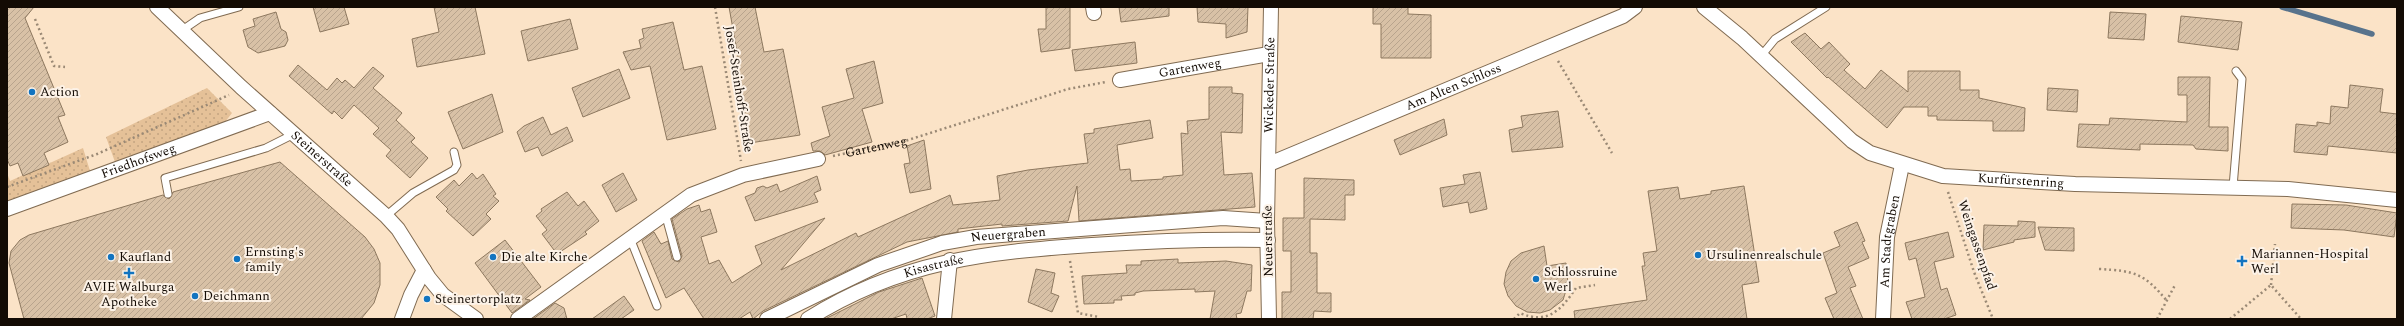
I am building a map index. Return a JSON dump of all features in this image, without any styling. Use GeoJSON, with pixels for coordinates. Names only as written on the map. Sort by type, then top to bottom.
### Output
{"type":"FeatureCollection","features":[{"type":"Feature","properties":{"kind":"street","name":"Steinerstraße"},"geometry":{"type":"LineString","coordinates":[[157,7],[241,87],[386,216],[405,239],[424,270],[443,296],[476,319]]}},
{"type":"Feature","properties":{"kind":"street","name":"Wickeder Straße"},"geometry":{"type":"LineString","coordinates":[[1269,164],[1269,54],[1271,7]]}},
{"type":"Feature","properties":{"kind":"street","name":"Am Alten Schloss"},"geometry":{"type":"LineString","coordinates":[[1269,164],[1623,16],[1636,7]]}},
{"type":"Feature","properties":{"kind":"street","name":"Kurfürstenring"},"geometry":{"type":"LineString","coordinates":[[1704,7],[1761,56],[1852,141],[1870,153],[1902,165],[1943,176],[2075,184],[2288,188],[2397,200]]}},
{"type":"Feature","properties":{"kind":"street","name":"Gartenweg"},"geometry":{"type":"LineString","coordinates":[[1120,80],[1269,54]]}},
{"type":"Feature","properties":{"kind":"street","name":"Friedhofsweg"},"geometry":{"type":"LineString","coordinates":[[7,209],[270,113]]}},
{"type":"Feature","properties":{"kind":"street"},"geometry":{"type":"LineString","coordinates":[[518,319],[691,195],[743,175],[818,159]]}},
{"type":"Feature","properties":{"kind":"street","name":"Neuerstraße"},"geometry":{"type":"LineString","coordinates":[[1269,164],[1267,221],[1269,319]]}},
{"type":"Feature","properties":{"kind":"street","name":"Am Stadtgraben"},"geometry":{"type":"LineString","coordinates":[[1883,319],[1886,237],[1902,165]]}},
{"type":"Feature","properties":{"kind":"street","name":"Neuergraben"},"geometry":{"type":"LineString","coordinates":[[767,319],[878,265],[942,243],[976,237],[1222,218],[1267,221]]}},
{"type":"Feature","properties":{"kind":"street","name":"Kisastraße"},"geometry":{"type":"LineString","coordinates":[[808,319],[879,283],[911,271],[950,260],[977,255],[1069,247],[1211,239],[1268,240]]}},
{"type":"Feature","properties":{"kind":"street"},"geometry":{"type":"LineString","coordinates":[[944,319],[950,260]]}},
{"type":"Feature","properties":{"kind":"street"},"geometry":{"type":"LineString","coordinates":[[402,319],[411,295],[424,270]]}},
{"type":"Feature","properties":{"kind":"lane"},"geometry":{"type":"LineString","coordinates":[[181,31],[200,18],[239,7]]}},
{"type":"Feature","properties":{"kind":"lane"},"geometry":{"type":"LineString","coordinates":[[1761,56],[1775,39],[1826,7]]}},
{"type":"Feature","properties":{"kind":"lane"},"geometry":{"type":"LineString","coordinates":[[2233,187],[2242,79],[2236,71]]}},
{"type":"Feature","properties":{"kind":"lane"},"geometry":{"type":"LineString","coordinates":[[168,194],[165,178],[266,148],[294,134]]}},
{"type":"Feature","properties":{"kind":"lane"},"geometry":{"type":"LineString","coordinates":[[386,216],[413,193],[454,170],[457,165],[454,152]]}},
{"type":"Feature","properties":{"kind":"lane"},"geometry":{"type":"LineString","coordinates":[[665,213],[677,257]]}},
{"type":"Feature","properties":{"kind":"lane"},"geometry":{"type":"LineString","coordinates":[[630,238],[657,306]]}},
{"type":"Feature","properties":{"kind":"path","name":"Josef-Steinhoff-Straße"},"geometry":{"type":"LineString","coordinates":[[715,7],[743,175]]}},
{"type":"Feature","properties":{"kind":"path"},"geometry":{"type":"LineString","coordinates":[[34,19],[54,66],[65,67]]}},
{"type":"Feature","properties":{"kind":"path"},"geometry":{"type":"LineString","coordinates":[[1563,58],[1557,61],[1612,153]]}},
{"type":"Feature","properties":{"kind":"path","name":"Gartenweg"},"geometry":{"type":"LineString","coordinates":[[818,159],[904,141],[1068,89],[1120,80]]}},
{"type":"Feature","properties":{"kind":"path"},"geometry":{"type":"LineString","coordinates":[[7,187],[97,154],[222,100],[241,87]]}},
{"type":"Feature","properties":{"kind":"path","name":"Weingassenpfad"},"geometry":{"type":"LineString","coordinates":[[1943,176],[1974,272],[1993,319]]}},
{"type":"Feature","properties":{"kind":"path"},"geometry":{"type":"LineString","coordinates":[[2230,319],[2271,284],[2275,244]]}},
{"type":"Feature","properties":{"kind":"path"},"geometry":{"type":"LineString","coordinates":[[1069,247],[1078,313],[1099,317],[1098,319]]}},
{"type":"Feature","properties":{"kind":"path"},"geometry":{"type":"LineString","coordinates":[[2099,269],[2126,270],[2147,279],[2167,301]]}},
{"type":"Feature","properties":{"kind":"path"},"geometry":{"type":"LineString","coordinates":[[2271,284],[2301,319]]}},
{"type":"Feature","properties":{"kind":"path"},"geometry":{"type":"LineString","coordinates":[[1514,319],[1520,313],[1537,318],[1548,316],[1564,305],[1576,288],[1595,285]]}},
{"type":"Feature","properties":{"kind":"path"},"geometry":{"type":"LineString","coordinates":[[2157,319],[2175,285]]}},
{"type":"Feature","properties":{"kind":"shaded area"},"geometry":{"type":"Polygon","coordinates":[[[207,88],[232,113],[225,122],[115,162],[106,137],[207,88]]]}},
{"type":"Feature","properties":{"kind":"shaded area"},"geometry":{"type":"Polygon","coordinates":[[[83,148],[90,171],[7,201],[7,173],[10,181],[83,148]]]}},
{"type":"Feature","properties":{"kind":"building"},"geometry":{"type":"Polygon","coordinates":[[[7,7],[34,7],[25,18],[65,115],[58,117],[68,142],[44,153],[49,165],[23,176],[18,163],[10,166],[7,159],[7,7]]]}},
{"type":"Feature","properties":{"kind":"building"},"geometry":{"type":"Polygon","coordinates":[[[313,7],[344,7],[349,24],[320,32],[313,7]]]}},
{"type":"Feature","properties":{"kind":"building"},"geometry":{"type":"Polygon","coordinates":[[[434,7],[475,7],[485,54],[417,67],[412,39],[439,32],[434,7]]]}},
{"type":"Feature","properties":{"kind":"building"},"geometry":{"type":"Polygon","coordinates":[[[729,7],[755,7],[764,52],[783,49],[800,135],[750,143],[733,58],[738,57],[729,7]]]}},
{"type":"Feature","properties":{"kind":"building"},"geometry":{"type":"Polygon","coordinates":[[[1046,7],[1070,7],[1070,48],[1041,52],[1038,29],[1046,29],[1046,7]]]}},
{"type":"Feature","properties":{"kind":"building"},"geometry":{"type":"Polygon","coordinates":[[[1119,7],[1169,7],[1169,16],[1121,22],[1119,7]]]}},
{"type":"Feature","properties":{"kind":"building"},"geometry":{"type":"Polygon","coordinates":[[[1197,7],[1248,7],[1247,32],[1226,38],[1226,24],[1198,22],[1197,7]]]}},
{"type":"Feature","properties":{"kind":"building"},"geometry":{"type":"Polygon","coordinates":[[[1373,7],[1408,7],[1408,14],[1431,15],[1431,58],[1381,58],[1381,24],[1373,24],[1373,7]]]}},
{"type":"Feature","properties":{"kind":"building"},"geometry":{"type":"Polygon","coordinates":[[[276,12],[281,29],[286,32],[288,40],[285,46],[258,53],[248,47],[243,30],[255,26],[253,19],[276,12]]]}},
{"type":"Feature","properties":{"kind":"building"},"geometry":{"type":"Polygon","coordinates":[[[2110,12],[2146,14],[2144,40],[2108,38],[2110,12]]]}},
{"type":"Feature","properties":{"kind":"building"},"geometry":{"type":"Polygon","coordinates":[[[2181,16],[2242,22],[2238,50],[2178,42],[2181,16]]]}},
{"type":"Feature","properties":{"kind":"building"},"geometry":{"type":"Polygon","coordinates":[[[570,19],[578,49],[528,61],[521,31],[570,19]]]}},
{"type":"Feature","properties":{"kind":"building"},"geometry":{"type":"Polygon","coordinates":[[[673,22],[684,70],[702,66],[716,129],[667,140],[650,66],[631,70],[623,52],[641,48],[639,40],[644,38],[642,29],[673,22]]]}},
{"type":"Feature","properties":{"kind":"building"},"geometry":{"type":"Polygon","coordinates":[[[1805,33],[1821,49],[1829,42],[1850,64],[1844,70],[1865,89],[1881,70],[1908,92],[1908,71],[1960,71],[1960,90],[1979,90],[1979,98],[2025,108],[2024,131],[1993,131],[1993,121],[1937,120],[1937,116],[1928,116],[1928,107],[1904,107],[1887,128],[1828,77],[1827,78],[1791,42],[1805,33]]]}},
{"type":"Feature","properties":{"kind":"building"},"geometry":{"type":"Polygon","coordinates":[[[1135,42],[1137,63],[1075,71],[1072,50],[1135,42]]]}},
{"type":"Feature","properties":{"kind":"building"},"geometry":{"type":"Polygon","coordinates":[[[874,61],[883,103],[862,109],[872,142],[825,155],[820,151],[813,151],[811,143],[830,136],[822,107],[854,98],[846,69],[874,61]]]}},
{"type":"Feature","properties":{"kind":"building"},"geometry":{"type":"Polygon","coordinates":[[[298,65],[327,90],[337,78],[342,83],[345,80],[354,88],[373,67],[384,76],[373,88],[402,113],[396,120],[415,138],[411,142],[428,158],[410,178],[386,156],[391,150],[373,134],[379,128],[354,105],[342,119],[334,111],[332,114],[289,76],[298,65]]]}},
{"type":"Feature","properties":{"kind":"building"},"geometry":{"type":"Polygon","coordinates":[[[619,69],[630,98],[583,117],[572,88],[619,69]]]}},
{"type":"Feature","properties":{"kind":"building"},"geometry":{"type":"Polygon","coordinates":[[[2178,77],[2210,77],[2209,127],[2228,127],[2228,151],[2196,149],[2193,145],[2140,144],[2140,150],[2077,147],[2079,124],[2109,125],[2110,118],[2187,122],[2187,95],[2178,95],[2178,77]]]}},
{"type":"Feature","properties":{"kind":"building"},"geometry":{"type":"Polygon","coordinates":[[[2350,85],[2383,89],[2380,112],[2397,114],[2397,153],[2328,146],[2327,155],[2294,152],[2296,124],[2317,126],[2317,122],[2330,124],[2331,106],[2348,108],[2350,85]]]}},
{"type":"Feature","properties":{"kind":"building"},"geometry":{"type":"Polygon","coordinates":[[[1209,87],[1232,87],[1232,93],[1243,94],[1242,133],[1221,132],[1224,175],[1252,173],[1255,207],[1079,221],[1077,186],[1068,221],[1002,226],[1002,224],[958,229],[958,232],[907,242],[763,311],[753,319],[750,312],[739,319],[704,319],[684,288],[666,298],[642,241],[654,232],[661,244],[668,241],[672,259],[679,262],[682,256],[672,219],[687,209],[699,205],[701,212],[710,209],[717,232],[701,237],[709,264],[719,260],[732,283],[762,264],[755,246],[825,218],[781,270],[856,233],[858,237],[950,195],[953,205],[1000,200],[997,176],[1028,170],[1088,163],[1084,134],[1094,133],[1094,129],[1150,120],[1153,138],[1117,145],[1120,170],[1130,169],[1131,181],[1163,179],[1163,177],[1183,175],[1181,133],[1188,134],[1187,121],[1209,119],[1209,87]]]}},
{"type":"Feature","properties":{"kind":"building"},"geometry":{"type":"Polygon","coordinates":[[[2048,88],[2078,90],[2077,112],[2047,110],[2048,88]]]}},
{"type":"Feature","properties":{"kind":"building"},"geometry":{"type":"Polygon","coordinates":[[[492,94],[503,132],[463,149],[448,112],[492,94]]]}},
{"type":"Feature","properties":{"kind":"building"},"geometry":{"type":"Polygon","coordinates":[[[1558,111],[1563,147],[1512,152],[1509,130],[1523,127],[1521,116],[1558,111]]]}},
{"type":"Feature","properties":{"kind":"building"},"geometry":{"type":"Polygon","coordinates":[[[543,117],[551,135],[567,127],[573,141],[542,156],[538,147],[525,152],[517,132],[524,126],[543,117]]]}},
{"type":"Feature","properties":{"kind":"building"},"geometry":{"type":"Polygon","coordinates":[[[1444,119],[1447,135],[1400,155],[1394,140],[1444,119]]]}},
{"type":"Feature","properties":{"kind":"building"},"geometry":{"type":"Polygon","coordinates":[[[924,140],[931,189],[910,193],[904,164],[910,163],[907,146],[924,140]]]}},
{"type":"Feature","properties":{"kind":"building"},"geometry":{"type":"Polygon","coordinates":[[[280,162],[365,237],[374,249],[380,263],[380,285],[374,303],[361,319],[24,319],[9,263],[11,251],[20,240],[29,235],[163,195],[169,199],[173,192],[280,162]]]}},
{"type":"Feature","properties":{"kind":"building"},"geometry":{"type":"Polygon","coordinates":[[[1480,172],[1487,209],[1470,213],[1468,202],[1443,207],[1440,188],[1465,184],[1463,175],[1480,172]]]}},
{"type":"Feature","properties":{"kind":"building"},"geometry":{"type":"Polygon","coordinates":[[[472,173],[477,179],[483,174],[496,194],[493,196],[499,201],[486,214],[491,219],[473,236],[446,211],[448,209],[436,197],[454,180],[459,186],[472,173]]]}},
{"type":"Feature","properties":{"kind":"building"},"geometry":{"type":"Polygon","coordinates":[[[623,173],[637,200],[616,212],[602,185],[623,173]]]}},
{"type":"Feature","properties":{"kind":"building"},"geometry":{"type":"Polygon","coordinates":[[[817,176],[821,190],[814,193],[818,202],[755,221],[745,197],[755,193],[757,188],[763,186],[767,188],[777,184],[780,192],[817,176]]]}},
{"type":"Feature","properties":{"kind":"building"},"geometry":{"type":"Polygon","coordinates":[[[1304,178],[1354,180],[1354,195],[1345,195],[1345,220],[1310,219],[1310,253],[1317,253],[1317,293],[1331,293],[1331,312],[1314,311],[1313,319],[1282,319],[1282,292],[1291,292],[1291,251],[1283,251],[1283,218],[1304,218],[1304,178]]]}},
{"type":"Feature","properties":{"kind":"building"},"geometry":{"type":"Polygon","coordinates":[[[1744,186],[1759,282],[1742,285],[1747,319],[1575,319],[1574,311],[1647,300],[1642,266],[1645,266],[1643,253],[1657,251],[1648,191],[1678,187],[1680,199],[1711,194],[1711,191],[1744,186]]]}},
{"type":"Feature","properties":{"kind":"building"},"geometry":{"type":"Polygon","coordinates":[[[567,192],[578,206],[584,201],[599,221],[585,232],[587,234],[557,254],[542,234],[547,230],[536,216],[542,211],[541,209],[567,192]]]}},
{"type":"Feature","properties":{"kind":"building"},"geometry":{"type":"Polygon","coordinates":[[[2292,204],[2346,205],[2397,213],[2394,237],[2344,230],[2291,228],[2292,204]]]}},
{"type":"Feature","properties":{"kind":"building"},"geometry":{"type":"Polygon","coordinates":[[[2018,221],[2035,222],[2035,237],[2014,240],[2014,242],[1983,250],[1984,225],[2018,226],[2018,221]]]}},
{"type":"Feature","properties":{"kind":"building"},"geometry":{"type":"Polygon","coordinates":[[[1857,222],[1865,241],[1862,242],[1869,258],[1848,267],[1856,286],[1850,288],[1863,319],[1834,319],[1825,298],[1837,293],[1823,253],[1840,246],[1834,232],[1857,222]]]}},
{"type":"Feature","properties":{"kind":"building"},"geometry":{"type":"Polygon","coordinates":[[[2038,227],[2074,228],[2074,251],[2045,250],[2038,227]]]}},
{"type":"Feature","properties":{"kind":"building"},"geometry":{"type":"Polygon","coordinates":[[[1948,232],[1954,257],[1934,262],[1941,290],[1947,288],[1956,315],[1944,319],[1912,319],[1906,302],[1925,297],[1916,258],[1909,260],[1905,243],[1948,232]]]}},
{"type":"Feature","properties":{"kind":"building"},"geometry":{"type":"Polygon","coordinates":[[[505,240],[541,287],[525,299],[530,300],[512,313],[475,263],[505,240]]]}},
{"type":"Feature","properties":{"kind":"building","name":"Schlossruine Werl"},"geometry":{"type":"Polygon","coordinates":[[[1544,246],[1547,266],[1566,263],[1568,284],[1563,300],[1550,310],[1540,313],[1527,312],[1516,306],[1508,296],[1504,284],[1506,272],[1511,261],[1521,253],[1544,246]]]}},
{"type":"Feature","properties":{"kind":"building"},"geometry":{"type":"Polygon","coordinates":[[[1178,259],[1178,263],[1226,261],[1252,265],[1251,291],[1247,291],[1241,313],[1236,314],[1237,319],[1210,319],[1215,291],[1195,292],[1195,289],[1143,291],[1135,293],[1135,295],[1121,296],[1122,300],[1114,300],[1114,303],[1084,304],[1082,276],[1127,273],[1126,265],[1141,265],[1141,261],[1178,259]]]}},
{"type":"Feature","properties":{"kind":"building"},"geometry":{"type":"Polygon","coordinates":[[[1036,269],[1055,273],[1051,293],[1059,296],[1052,312],[1028,302],[1036,269]]]}},
{"type":"Feature","properties":{"kind":"building"},"geometry":{"type":"Polygon","coordinates":[[[922,278],[935,316],[927,319],[907,319],[906,314],[891,319],[825,319],[879,292],[922,278]]]}},
{"type":"Feature","properties":{"kind":"building"},"geometry":{"type":"Polygon","coordinates":[[[624,296],[634,310],[621,319],[592,319],[624,296]]]}},
{"type":"Feature","properties":{"kind":"building"},"geometry":{"type":"Polygon","coordinates":[[[555,303],[564,308],[567,319],[533,319],[555,303]]]}},
{"type":"Feature","properties":{"kind":"waterway"},"geometry":{"type":"LineString","coordinates":[[2282,7],[2372,34]]}},
{"type":"Feature","properties":{"kind":"place","name":"Action"},"geometry":{"type":"Point","coordinates":[32,92]}},
{"type":"Feature","properties":{"kind":"place","name":"Ursulinenrealschule"},"geometry":{"type":"Point","coordinates":[1698,255]}},
{"type":"Feature","properties":{"kind":"place","name":"Kaufland"},"geometry":{"type":"Point","coordinates":[111,257]}},
{"type":"Feature","properties":{"kind":"place","name":"Die alte Kirche"},"geometry":{"type":"Point","coordinates":[493,257]}},
{"type":"Feature","properties":{"kind":"place","name":"Ernsting's family"},"geometry":{"type":"Point","coordinates":[237,259]}},
{"type":"Feature","properties":{"kind":"place","name":"Mariannen-Hospital Werl"},"geometry":{"type":"Point","coordinates":[2242,261]}},
{"type":"Feature","properties":{"kind":"place","name":"AVIE Walburga Apotheke"},"geometry":{"type":"Point","coordinates":[129,273]}},
{"type":"Feature","properties":{"kind":"place","name":"Schlossruine Werl"},"geometry":{"type":"Point","coordinates":[1536,279]}},
{"type":"Feature","properties":{"kind":"place","name":"Deichmann"},"geometry":{"type":"Point","coordinates":[195,296]}},
{"type":"Feature","properties":{"kind":"place","name":"Steinertorplatz"},"geometry":{"type":"Point","coordinates":[427,299]}}]}
